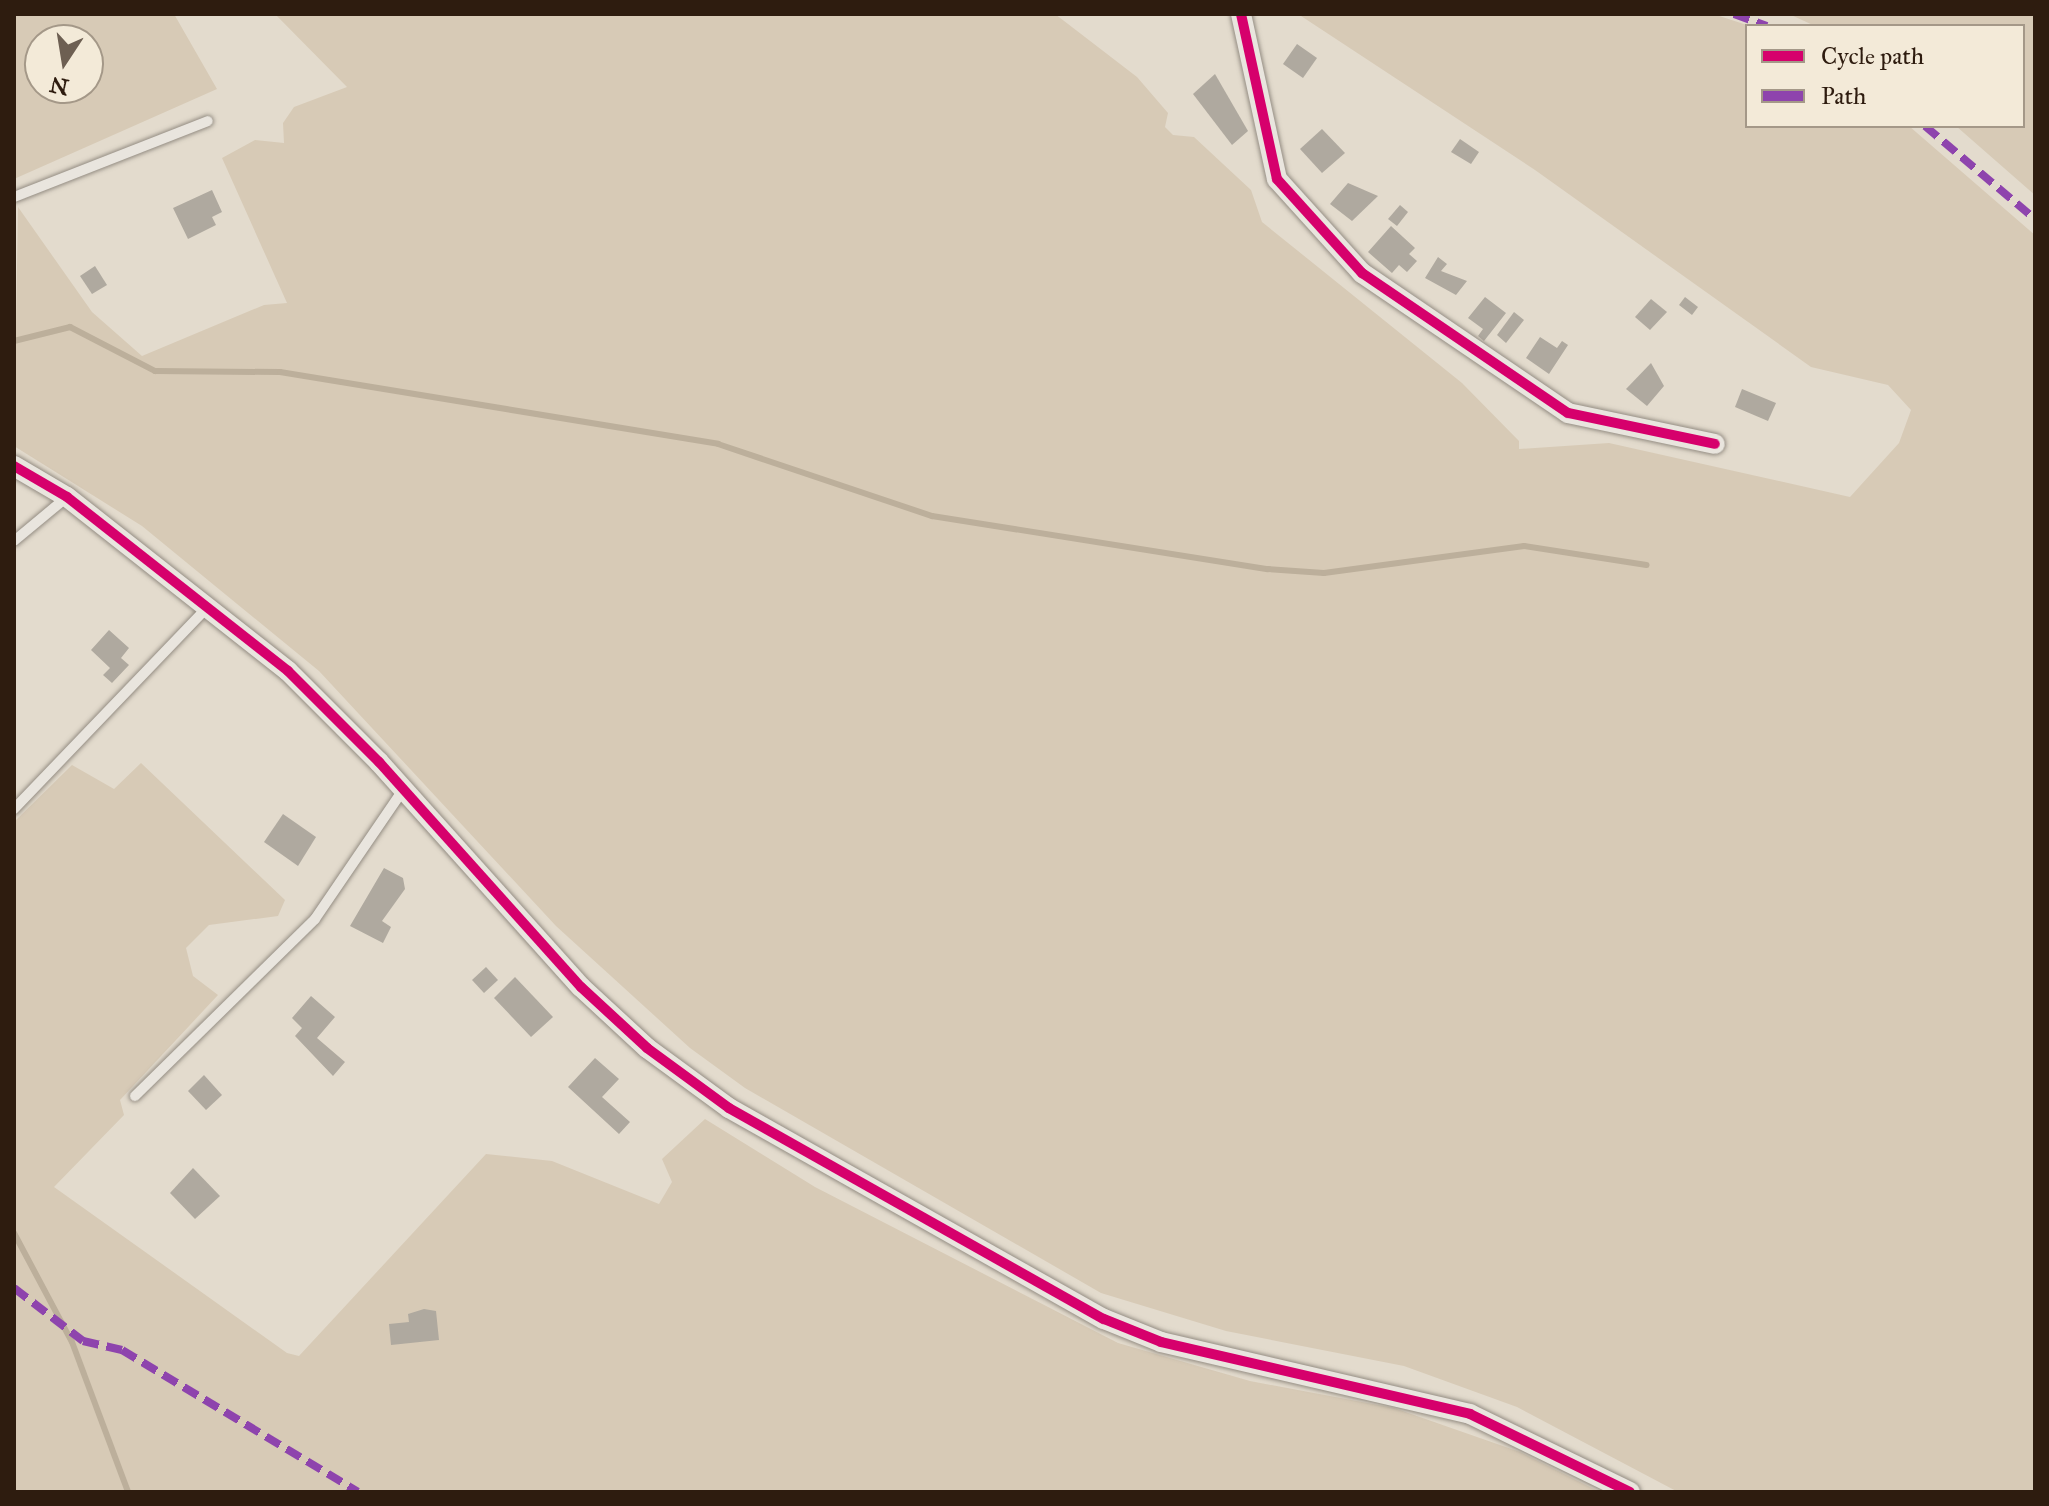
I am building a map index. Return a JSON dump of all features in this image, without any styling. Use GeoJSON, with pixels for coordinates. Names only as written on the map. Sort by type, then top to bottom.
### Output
{"type":"FeatureCollection","features":[{"type":"Feature","properties":{"kind":"street"},"geometry":{"type":"LineString","coordinates":[[1241,14],[1277,179],[1362,273],[1568,413],[1715,444]]}},
{"type":"Feature","properties":{"kind":"street"},"geometry":{"type":"LineString","coordinates":[[14,466],[67,497],[209,605],[299,682],[403,790],[581,987],[647,1048],[729,1108],[988,1257],[1161,1342],[1470,1414],[1630,1492]]}},
{"type":"Feature","properties":{"kind":"lane"},"geometry":{"type":"LineString","coordinates":[[14,197],[208,121]]}},
{"type":"Feature","properties":{"kind":"lane"},"geometry":{"type":"LineString","coordinates":[[14,541],[67,497]]}},
{"type":"Feature","properties":{"kind":"lane"},"geometry":{"type":"LineString","coordinates":[[14,809],[209,605]]}},
{"type":"Feature","properties":{"kind":"lane"},"geometry":{"type":"LineString","coordinates":[[135,1096],[315,919],[403,790]]}},
{"type":"Feature","properties":{"kind":"shaded area"},"geometry":{"type":"Polygon","coordinates":[[[14,14],[174,14],[217,89],[14,179],[14,14]]]}},
{"type":"Feature","properties":{"kind":"shaded area"},"geometry":{"type":"Polygon","coordinates":[[[275,14],[1055,14],[1137,77],[1168,113],[1165,127],[1173,135],[1194,137],[1251,190],[1262,222],[1462,383],[1519,441],[1519,449],[1609,443],[1850,497],[1899,443],[1911,410],[1888,385],[1811,367],[1535,170],[1298,14],[1713,14],[1745,24],[1745,128],[1911,128],[2035,235],[2035,1492],[1678,1492],[1517,1407],[1404,1366],[1226,1331],[1101,1293],[745,1088],[690,1048],[556,926],[319,671],[142,526],[14,446],[18,207],[92,312],[142,356],[264,305],[287,303],[222,158],[255,140],[284,143],[283,123],[294,107],[347,87],[275,14]]]}},
{"type":"Feature","properties":{"kind":"shaded area"},"geometry":{"type":"Polygon","coordinates":[[[1789,14],[2035,14],[2035,195],[1958,128],[2025,128],[2025,24],[1811,24],[1789,14]]]}},
{"type":"Feature","properties":{"kind":"shaded area"},"geometry":{"type":"Polygon","coordinates":[[[141,763],[285,900],[278,916],[209,925],[186,948],[193,976],[218,995],[120,1100],[124,1115],[54,1187],[287,1353],[299,1356],[486,1154],[552,1161],[659,1204],[672,1182],[662,1159],[705,1119],[815,1187],[1118,1343],[1250,1381],[1394,1408],[1520,1452],[1600,1492],[14,1492],[14,822],[72,765],[114,789],[141,763]]]}},
{"type":"Feature","properties":{"kind":"building"},"geometry":{"type":"Polygon","coordinates":[[[1297,44],[1317,58],[1303,78],[1283,64],[1297,44]]]}},
{"type":"Feature","properties":{"kind":"building"},"geometry":{"type":"Polygon","coordinates":[[[1215,74],[1248,131],[1232,145],[1193,94],[1215,74]]]}},
{"type":"Feature","properties":{"kind":"building"},"geometry":{"type":"Polygon","coordinates":[[[1322,129],[1345,153],[1322,173],[1300,149],[1322,129]]]}},
{"type":"Feature","properties":{"kind":"building"},"geometry":{"type":"Polygon","coordinates":[[[1460,139],[1479,152],[1471,164],[1451,152],[1460,139]]]}},
{"type":"Feature","properties":{"kind":"building"},"geometry":{"type":"Polygon","coordinates":[[[1348,183],[1378,196],[1352,221],[1330,204],[1348,183]]]}},
{"type":"Feature","properties":{"kind":"building"},"geometry":{"type":"Polygon","coordinates":[[[212,190],[222,212],[212,217],[216,225],[188,239],[173,208],[212,190]]]}},
{"type":"Feature","properties":{"kind":"building"},"geometry":{"type":"Polygon","coordinates":[[[1400,205],[1408,212],[1397,226],[1388,219],[1400,205]]]}},
{"type":"Feature","properties":{"kind":"building"},"geometry":{"type":"Polygon","coordinates":[[[1391,226],[1415,248],[1409,254],[1417,261],[1407,272],[1399,265],[1392,273],[1368,252],[1391,226]]]}},
{"type":"Feature","properties":{"kind":"building"},"geometry":{"type":"Polygon","coordinates":[[[1438,257],[1447,264],[1441,271],[1467,281],[1456,295],[1425,278],[1438,257]]]}},
{"type":"Feature","properties":{"kind":"building"},"geometry":{"type":"Polygon","coordinates":[[[95,266],[107,285],[92,294],[80,276],[95,266]]]}},
{"type":"Feature","properties":{"kind":"building"},"geometry":{"type":"Polygon","coordinates":[[[1485,297],[1506,313],[1484,341],[1478,336],[1483,329],[1468,318],[1485,297]]]}},
{"type":"Feature","properties":{"kind":"building"},"geometry":{"type":"Polygon","coordinates":[[[1685,297],[1698,307],[1692,315],[1679,305],[1685,297]]]}},
{"type":"Feature","properties":{"kind":"building"},"geometry":{"type":"Polygon","coordinates":[[[1651,299],[1667,312],[1650,330],[1635,317],[1651,299]]]}},
{"type":"Feature","properties":{"kind":"building"},"geometry":{"type":"Polygon","coordinates":[[[1514,312],[1524,320],[1506,343],[1497,335],[1514,312]]]}},
{"type":"Feature","properties":{"kind":"building"},"geometry":{"type":"Polygon","coordinates":[[[1540,337],[1557,348],[1562,341],[1568,345],[1549,374],[1526,358],[1540,337]]]}},
{"type":"Feature","properties":{"kind":"building"},"geometry":{"type":"Polygon","coordinates":[[[1651,363],[1664,386],[1647,406],[1626,389],[1651,363]]]}},
{"type":"Feature","properties":{"kind":"building"},"geometry":{"type":"Polygon","coordinates":[[[1742,389],[1776,403],[1768,421],[1735,407],[1742,389]]]}},
{"type":"Feature","properties":{"kind":"building"},"geometry":{"type":"Polygon","coordinates":[[[109,630],[129,648],[121,658],[129,665],[112,683],[103,675],[110,668],[91,650],[109,630]]]}},
{"type":"Feature","properties":{"kind":"building"},"geometry":{"type":"Polygon","coordinates":[[[283,814],[316,837],[298,866],[264,842],[283,814]]]}},
{"type":"Feature","properties":{"kind":"building"},"geometry":{"type":"Polygon","coordinates":[[[384,868],[403,878],[405,889],[382,921],[391,927],[383,943],[350,926],[384,868]]]}},
{"type":"Feature","properties":{"kind":"building"},"geometry":{"type":"Polygon","coordinates":[[[486,967],[498,980],[484,993],[472,980],[486,967]]]}},
{"type":"Feature","properties":{"kind":"building"},"geometry":{"type":"Polygon","coordinates":[[[515,977],[553,1017],[531,1037],[494,998],[515,977]]]}},
{"type":"Feature","properties":{"kind":"building"},"geometry":{"type":"Polygon","coordinates":[[[311,996],[335,1017],[317,1038],[345,1062],[333,1076],[295,1036],[302,1028],[292,1018],[311,996]]]}},
{"type":"Feature","properties":{"kind":"building"},"geometry":{"type":"Polygon","coordinates":[[[595,1058],[619,1079],[602,1097],[630,1122],[619,1134],[568,1087],[595,1058]]]}},
{"type":"Feature","properties":{"kind":"building"},"geometry":{"type":"Polygon","coordinates":[[[204,1075],[222,1095],[206,1110],[188,1091],[204,1075]]]}},
{"type":"Feature","properties":{"kind":"building"},"geometry":{"type":"Polygon","coordinates":[[[193,1168],[220,1196],[195,1219],[170,1193],[193,1168]]]}},
{"type":"Feature","properties":{"kind":"building"},"geometry":{"type":"Polygon","coordinates":[[[424,1309],[436,1311],[439,1340],[391,1345],[389,1324],[409,1322],[408,1314],[424,1309]]]}},
{"type":"Feature","properties":{"kind":"waterway"},"geometry":{"type":"LineString","coordinates":[[14,341],[70,327],[155,371],[280,372],[718,444],[932,516],[1268,569],[1324,573],[1524,546],[1647,565]]}},
{"type":"Feature","properties":{"kind":"waterway"},"geometry":{"type":"LineString","coordinates":[[14,1233],[72,1342],[128,1492]]}},
{"type":"Feature","properties":{"kind":"marked path"},"geometry":{"type":"LineString","coordinates":[[1734,14],[1762,24]]}},
{"type":"Feature","properties":{"kind":"marked path"},"geometry":{"type":"LineString","coordinates":[[1927,128],[2035,219]]}},
{"type":"Feature","properties":{"kind":"marked path"},"geometry":{"type":"LineString","coordinates":[[14,1288],[83,1341],[122,1350],[358,1492]]}},
{"type":"Feature","properties":{"kind":"cycle path"},"geometry":{"type":"LineString","coordinates":[[1241,14],[1277,179],[1362,273],[1568,413],[1715,444]]}},
{"type":"Feature","properties":{"kind":"cycle path"},"geometry":{"type":"LineString","coordinates":[[14,466],[67,497],[288,671],[379,762],[581,987],[647,1048],[729,1108],[1104,1319],[1161,1342],[1470,1414],[1630,1492]]}}]}
